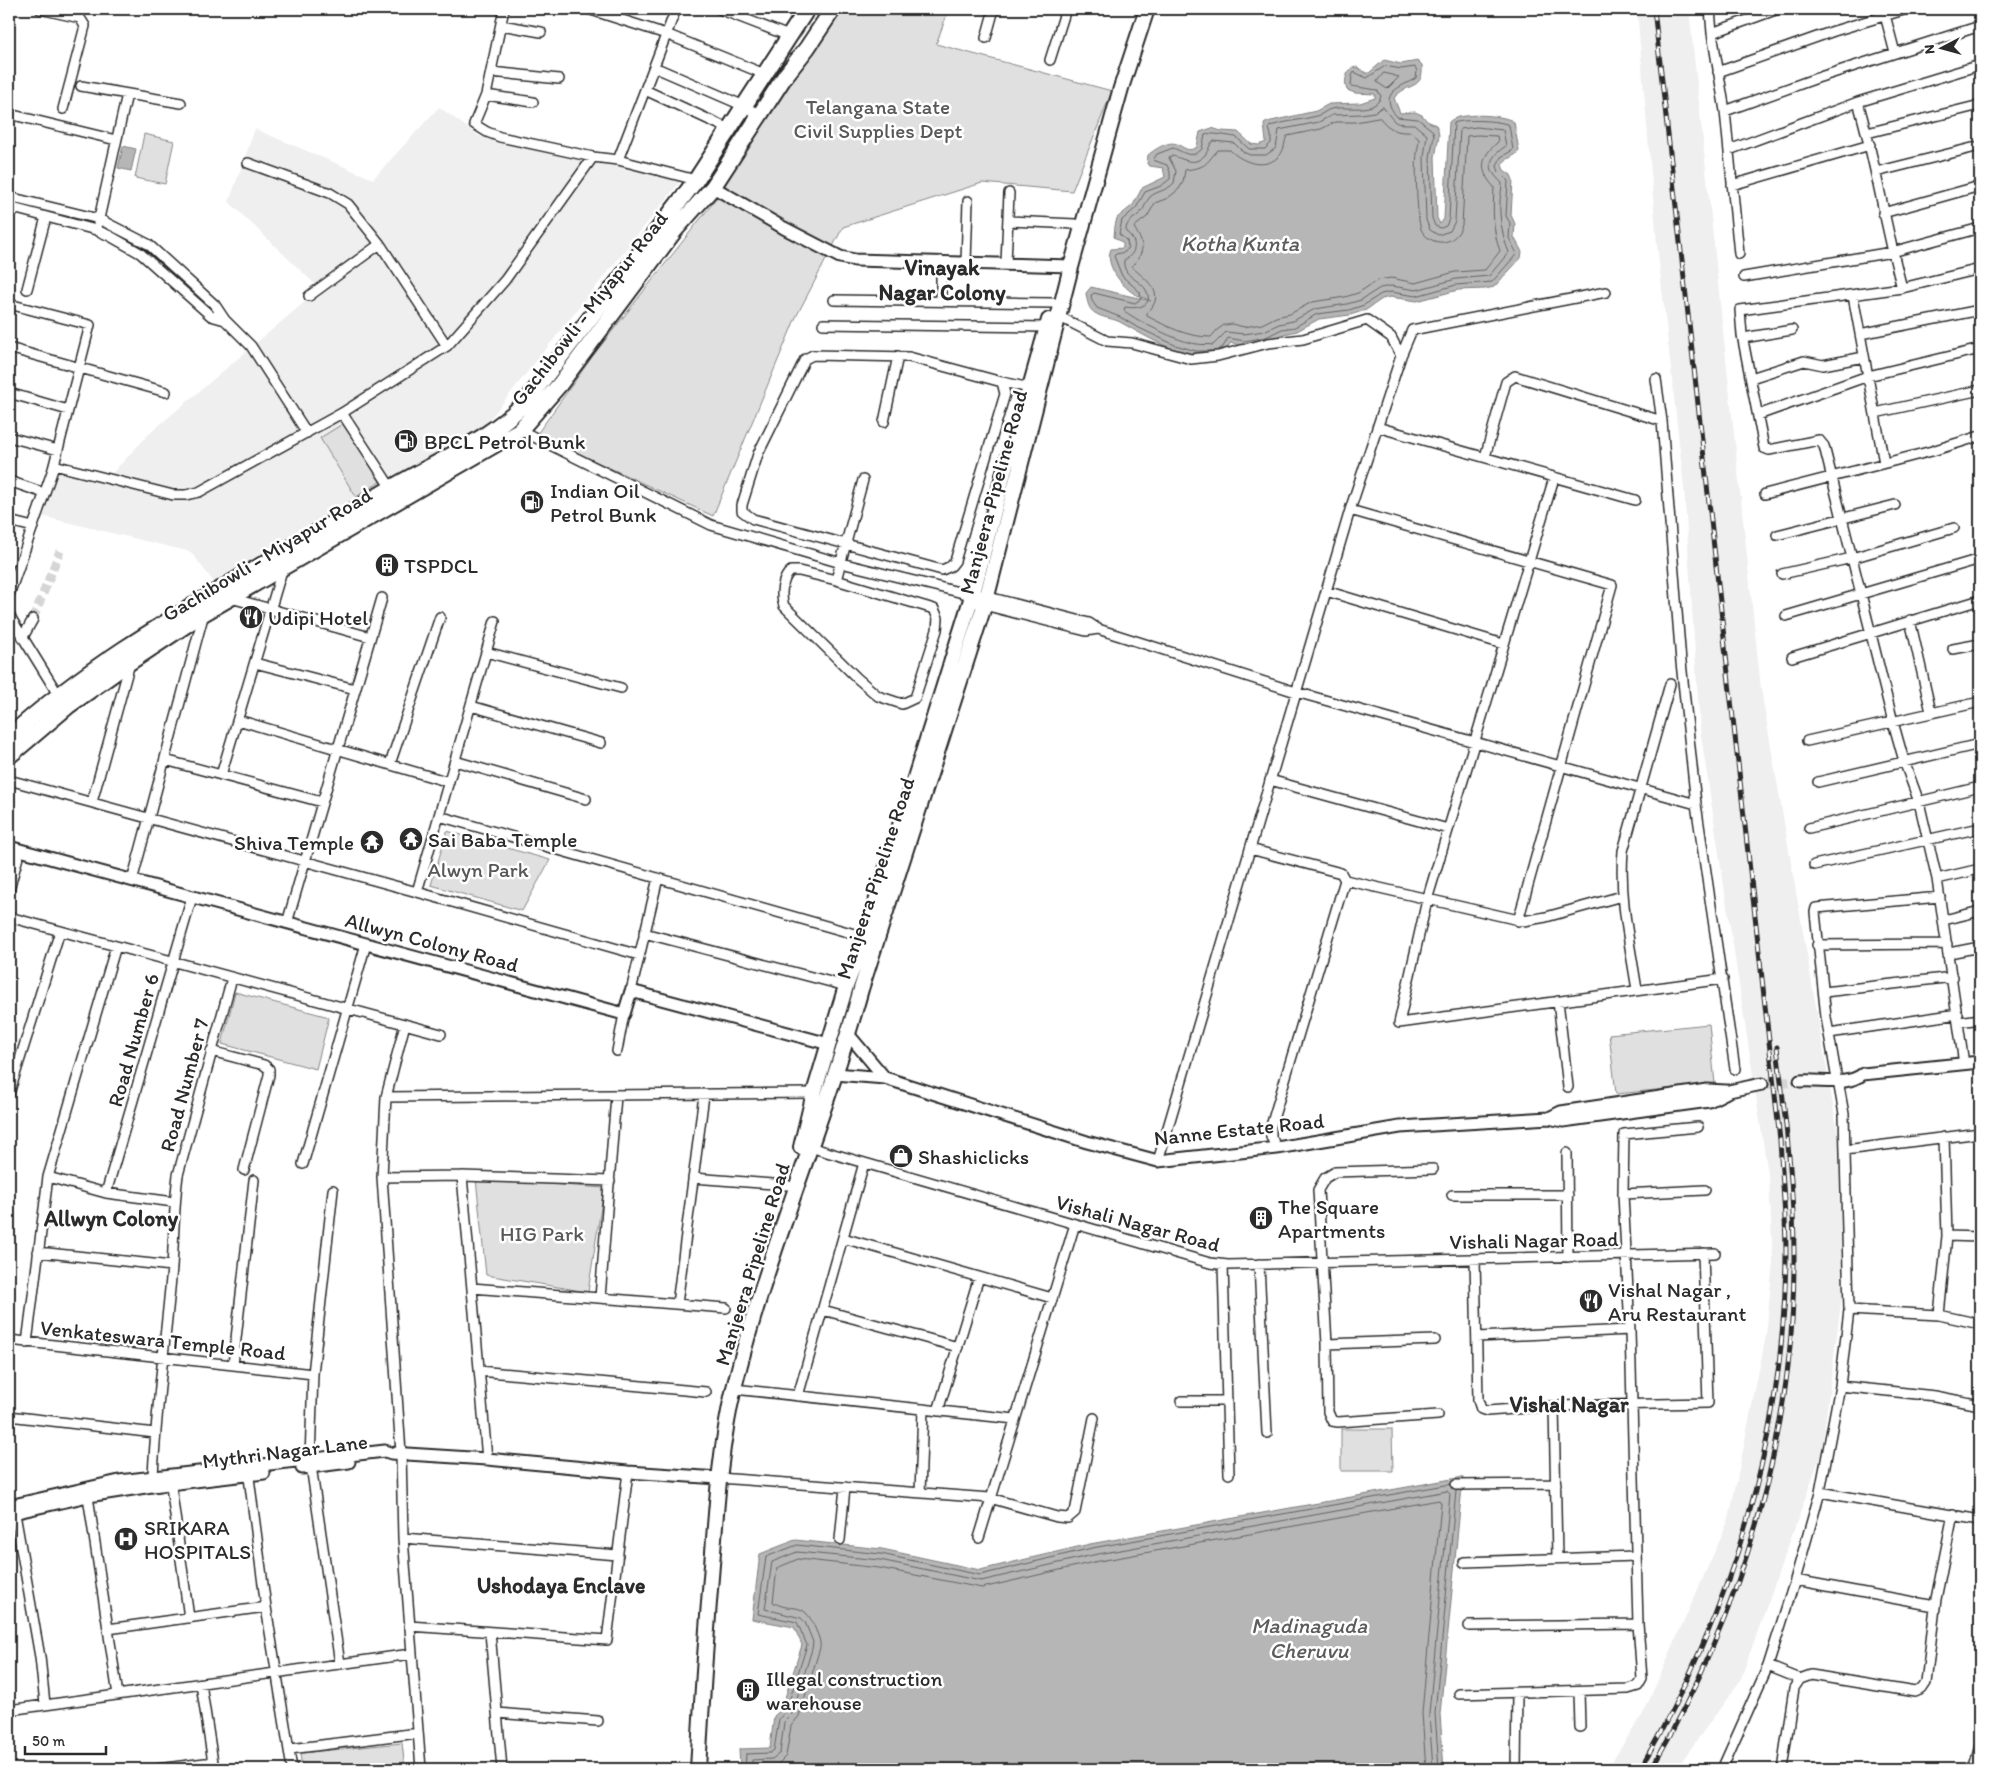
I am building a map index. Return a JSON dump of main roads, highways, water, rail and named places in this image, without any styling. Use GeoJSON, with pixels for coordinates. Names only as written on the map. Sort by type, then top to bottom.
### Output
{"type":"FeatureCollection","features":[{"type":"Feature","properties":{"kind":"main road"},"geometry":{"type":"LineString","coordinates":[[9,737],[59,696],[138,640],[496,427],[516,413],[655,245],[807,9]]}},
{"type":"Feature","properties":{"kind":"main road","name":"Gachibowli - Miyapur Road"},"geometry":{"type":"LineString","coordinates":[[9,756],[68,706],[204,613],[520,430],[560,384],[655,245],[675,230],[713,187],[833,9]]}},
{"type":"Feature","properties":{"kind":"main road","name":"Manjeera Pipeline Road"},"geometry":{"type":"LineString","coordinates":[[1067,266],[1075,224],[1110,94],[1138,9]]}},
{"type":"Feature","properties":{"kind":"main road","name":"Manjeera Pipeline Road"},"geometry":{"type":"LineString","coordinates":[[690,1769],[697,1647],[726,1391],[787,1185],[836,1074],[891,876],[976,598],[1006,464],[1019,446],[1067,266],[1147,9]]}},
{"type":"Feature","properties":{"kind":"main road","name":"Manjeera Pipeline Road"},"geometry":{"type":"LineString","coordinates":[[1019,446],[1030,388],[1047,327],[1056,310]]}},
{"type":"Feature","properties":{"kind":"main road","name":"Manjeera Pipeline Road"},"geometry":{"type":"LineString","coordinates":[[698,1769],[715,1478],[734,1389],[795,1188],[805,1146],[814,1093],[846,986],[891,876]]}},
{"type":"Feature","properties":{"kind":"water","name":"Kotha Kunta"},"geometry":{"type":"Polygon","coordinates":[[[1384,60],[1401,64],[1418,61],[1422,65],[1422,73],[1417,83],[1394,98],[1400,113],[1415,112],[1436,125],[1438,129],[1439,136],[1435,157],[1437,218],[1440,224],[1444,219],[1449,122],[1470,115],[1481,115],[1501,117],[1514,122],[1519,151],[1502,165],[1513,180],[1511,215],[1515,224],[1514,237],[1522,252],[1521,258],[1494,287],[1458,290],[1417,301],[1390,297],[1382,299],[1366,310],[1350,315],[1319,319],[1297,331],[1284,334],[1268,342],[1245,346],[1230,343],[1227,350],[1215,355],[1201,356],[1172,349],[1120,322],[1098,315],[1091,309],[1086,293],[1091,287],[1151,301],[1135,294],[1119,280],[1112,267],[1109,255],[1111,249],[1123,248],[1123,243],[1114,237],[1117,218],[1133,205],[1142,188],[1165,177],[1163,168],[1147,164],[1148,155],[1171,143],[1188,149],[1194,149],[1197,147],[1200,132],[1212,128],[1221,131],[1238,132],[1251,144],[1259,145],[1266,142],[1264,124],[1267,122],[1316,111],[1329,104],[1360,103],[1375,98],[1375,94],[1355,93],[1347,90],[1346,79],[1351,69],[1357,67],[1369,73],[1384,60]]]}},
{"type":"Feature","properties":{"kind":"water"},"geometry":{"type":"Polygon","coordinates":[[[123,146],[136,149],[131,171],[118,168],[123,146]]]}},
{"type":"Feature","properties":{"kind":"water","name":"Madinaguda Cheruvu"},"geometry":{"type":"Polygon","coordinates":[[[1463,1477],[1440,1714],[1444,1769],[740,1769],[739,1749],[770,1748],[774,1716],[781,1710],[802,1645],[794,1627],[752,1619],[760,1554],[795,1540],[882,1549],[980,1570],[1090,1544],[1463,1477]]]}},
{"type":"Feature","properties":{"kind":"tunnel"},"geometry":{"type":"LineString","coordinates":[[33,619],[60,551]]}},
{"type":"Feature","properties":{"kind":"tunnel"},"geometry":{"type":"LineString","coordinates":[[1762,1084],[1800,1081]]}},
{"type":"Feature","properties":{"kind":"railway"},"geometry":{"type":"LineString","coordinates":[[1640,1769],[1673,1709],[1701,1647],[1726,1585],[1747,1520],[1764,1455],[1776,1389],[1783,1321],[1786,1253],[1780,1140],[1654,9]]}},
{"type":"Feature","properties":{"kind":"railway"},"geometry":{"type":"LineString","coordinates":[[1651,1769],[1683,1710],[1712,1648],[1736,1586],[1757,1521],[1773,1456],[1785,1390],[1792,1323],[1794,1229],[1777,1047]]}},
{"type":"Feature","properties":{"kind":"place","name":"BPCL Petrol Bunk"},"geometry":{"type":"Point","coordinates":[406,441]}},
{"type":"Feature","properties":{"kind":"place","name":"Indian Oil Petrol Bunk"},"geometry":{"type":"Point","coordinates":[532,502]}},
{"type":"Feature","properties":{"kind":"place","name":"TSPDCL"},"geometry":{"type":"Point","coordinates":[387,565]}},
{"type":"Feature","properties":{"kind":"place","name":"Udipi Hotel"},"geometry":{"type":"Point","coordinates":[251,617]}},
{"type":"Feature","properties":{"kind":"place","name":"Sai Baba Temple"},"geometry":{"type":"Point","coordinates":[411,839]}},
{"type":"Feature","properties":{"kind":"place","name":"Shiva Temple"},"geometry":{"type":"Point","coordinates":[372,842]}},
{"type":"Feature","properties":{"kind":"place","name":"Shashiclicks"},"geometry":{"type":"Point","coordinates":[901,1156]}},
{"type":"Feature","properties":{"kind":"place","name":"The Square Apartments"},"geometry":{"type":"Point","coordinates":[1261,1218]}},
{"type":"Feature","properties":{"kind":"place","name":"Vishal Nagar , Aru Restaurant"},"geometry":{"type":"Point","coordinates":[1591,1301]}},
{"type":"Feature","properties":{"kind":"place","name":"SRIKARA HOSPITALS"},"geometry":{"type":"Point","coordinates":[126,1539]}},
{"type":"Feature","properties":{"kind":"place","name":"Illegal construction warehouse"},"geometry":{"type":"Point","coordinates":[748,1690]}},
{"type":"Feature","properties":{"kind":"district","name":"Vinayak Nagar Colony"},"geometry":{"type":"Point","coordinates":[942,280]}},
{"type":"Feature","properties":{"kind":"district","name":"Allwyn Colony"},"geometry":{"type":"Point","coordinates":[111,1218]}},
{"type":"Feature","properties":{"kind":"district","name":"Vishal Nagar"},"geometry":{"type":"Point","coordinates":[1569,1404]}},
{"type":"Feature","properties":{"kind":"district","name":"Ushodaya Enclave"},"geometry":{"type":"Point","coordinates":[561,1585]}},
{"type":"Feature","properties":{"kind":"park label","name":"Telangana State Civil Supplies Dept"},"geometry":{"type":"Point","coordinates":[878,118]}},
{"type":"Feature","properties":{"kind":"park label","name":"Alwyn Park"},"geometry":{"type":"Point","coordinates":[478,869]}},
{"type":"Feature","properties":{"kind":"park label","name":"HIG Park"},"geometry":{"type":"Point","coordinates":[542,1233]}}]}
